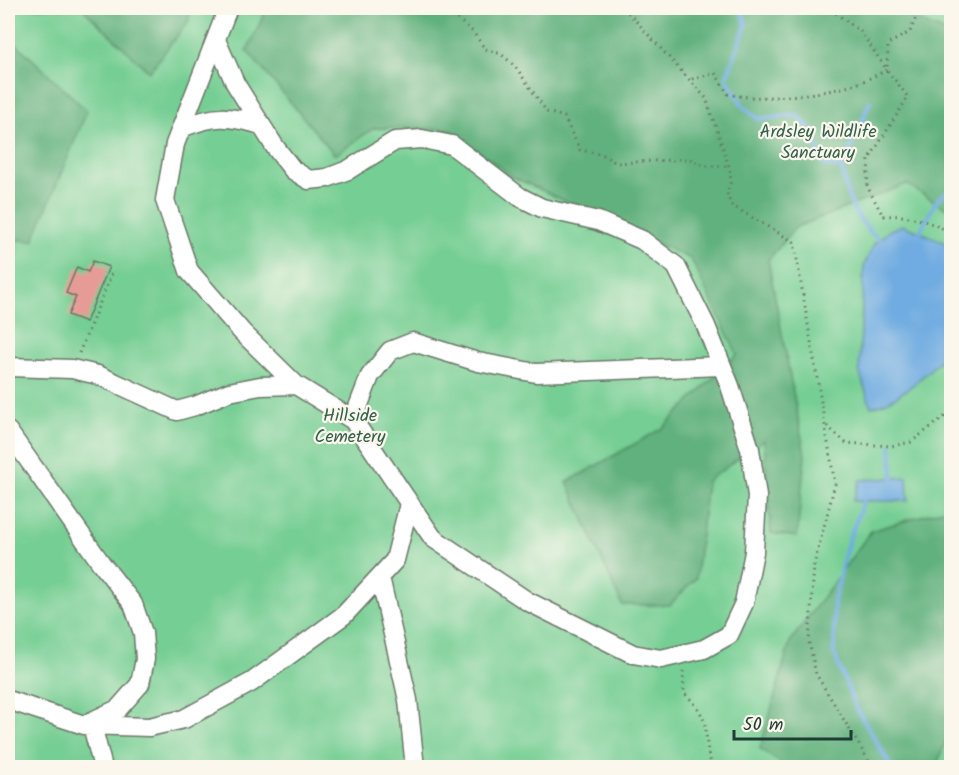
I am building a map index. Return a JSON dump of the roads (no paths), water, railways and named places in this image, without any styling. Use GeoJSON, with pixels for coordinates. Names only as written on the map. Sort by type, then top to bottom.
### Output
{"type":"FeatureCollection","features":[{"type":"Feature","properties":{"kind":"lane"},"geometry":{"type":"LineString","coordinates":[[216,40],[235,83],[261,125],[293,170],[309,180],[327,178],[348,170],[395,141],[422,139],[452,145],[480,169],[542,208],[598,221],[642,240],[676,266],[706,326],[722,366],[750,449],[757,496],[754,552],[744,603],[729,635],[704,649],[661,659],[633,654],[527,600],[433,538],[353,420],[296,386],[242,332],[189,271],[165,200],[175,144],[228,8]]}},
{"type":"Feature","properties":{"kind":"lane"},"geometry":{"type":"LineString","coordinates":[[181,128],[209,117],[236,118],[261,125]]}},
{"type":"Feature","properties":{"kind":"lane"},"geometry":{"type":"LineString","coordinates":[[353,420],[370,376],[390,351],[413,342],[478,362],[536,373],[722,366]]}},
{"type":"Feature","properties":{"kind":"lane"},"geometry":{"type":"LineString","coordinates":[[8,367],[72,369],[98,375],[177,411],[229,392],[260,386],[296,386]]}},
{"type":"Feature","properties":{"kind":"lane"},"geometry":{"type":"LineString","coordinates":[[8,431],[100,563],[133,604],[143,633],[145,659],[140,684],[118,709],[88,725]]}},
{"type":"Feature","properties":{"kind":"lane"},"geometry":{"type":"LineString","coordinates":[[8,700],[88,725],[149,727],[184,718],[252,682],[344,615],[395,560],[409,504]]}},
{"type":"Feature","properties":{"kind":"lane"},"geometry":{"type":"LineString","coordinates":[[380,577],[408,700],[415,768]]}},
{"type":"Feature","properties":{"kind":"lane"},"geometry":{"type":"LineString","coordinates":[[88,725],[103,768]]}},
{"type":"Feature","properties":{"kind":"water"},"geometry":{"type":"Polygon","coordinates":[[[902,225],[942,241],[951,248],[951,350],[903,392],[882,404],[871,407],[859,371],[864,266],[874,244],[890,230],[902,225]]]}},
{"type":"Feature","properties":{"kind":"water"},"geometry":{"type":"Polygon","coordinates":[[[907,477],[908,501],[853,501],[860,480],[907,477]]]}},
{"type":"Feature","properties":{"kind":"waterway"},"geometry":{"type":"LineString","coordinates":[[741,8],[746,25],[726,78],[744,107],[758,119],[797,115],[809,128],[824,165],[842,168],[846,190],[853,208],[863,224],[879,240]]}},
{"type":"Feature","properties":{"kind":"waterway"},"geometry":{"type":"LineString","coordinates":[[842,168],[870,102]]}},
{"type":"Feature","properties":{"kind":"waterway"},"geometry":{"type":"LineString","coordinates":[[919,233],[937,200],[952,188]]}},
{"type":"Feature","properties":{"kind":"waterway"},"geometry":{"type":"LineString","coordinates":[[891,446],[893,478]]}},
{"type":"Feature","properties":{"kind":"waterway"},"geometry":{"type":"LineString","coordinates":[[865,497],[848,542],[834,600],[834,654],[855,706],[892,768]]}},
{"type":"Feature","properties":{"kind":"park label","name":"Ardsley Wildlife Sanctuary"},"geometry":{"type":"Point","coordinates":[818,141]}},
{"type":"Feature","properties":{"kind":"park label","name":"Hillside Cemetery"},"geometry":{"type":"Point","coordinates":[350,425]}}]}
